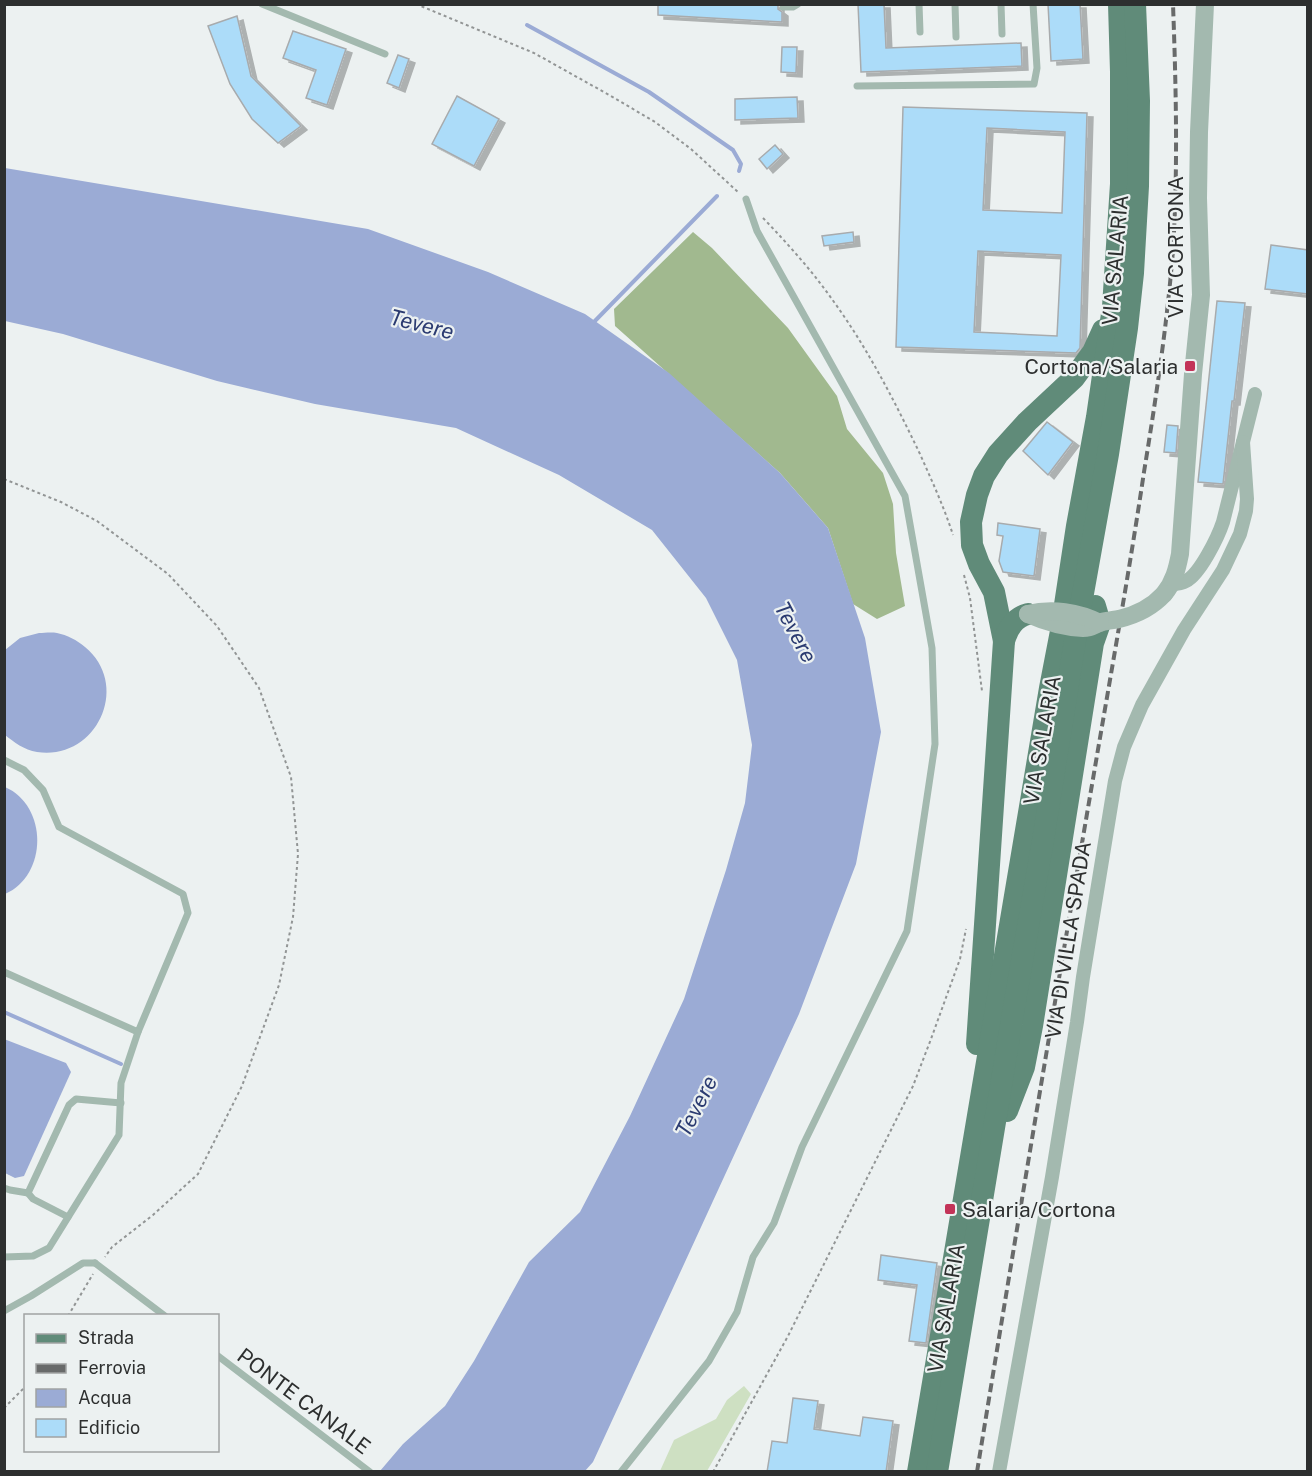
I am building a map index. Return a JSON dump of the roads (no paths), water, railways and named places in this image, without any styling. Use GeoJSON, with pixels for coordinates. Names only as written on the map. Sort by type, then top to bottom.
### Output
{"type":"FeatureCollection","features":[{"type":"Feature","properties":{"kind":"main road","name":"VIA SALARIA"},"geometry":{"type":"LineString","coordinates":[[918,1472],[1097,417],[1113,307],[1121,184],[1119,4]]}},
{"type":"Feature","properties":{"kind":"main road","name":"VIA SALARIA"},"geometry":{"type":"LineString","coordinates":[[937,1472],[1121,372],[1136,229],[1139,101],[1135,4]]}},
{"type":"Feature","properties":{"kind":"main road"},"geometry":{"type":"LineString","coordinates":[[986,1175],[1011,1098],[1026,1061],[1092,643],[1100,622],[1095,610],[1095,597],[1134,382],[1151,245],[1149,159],[1139,101]]}},
{"type":"Feature","properties":{"kind":"main road"},"geometry":{"type":"LineString","coordinates":[[1004,641],[994,592],[979,564],[972,539],[973,509],[981,483],[992,461],[1003,448],[1027,422],[1066,387],[1088,360],[1113,307]]}},
{"type":"Feature","properties":{"kind":"main road"},"geometry":{"type":"LineString","coordinates":[[994,592],[1028,614]]}},
{"type":"Feature","properties":{"kind":"main road"},"geometry":{"type":"LineString","coordinates":[[973,1146],[978,1028],[1004,641],[1007,631],[1015,620],[1028,614]]}},
{"type":"Feature","properties":{"kind":"street","name":"VIA CORTONA"},"geometry":{"type":"LineString","coordinates":[[1168,589],[1180,554],[1201,295],[1198,176],[1205,4]]}},
{"type":"Feature","properties":{"kind":"street","name":"VIA DI VILLA SPADA"},"geometry":{"type":"LineString","coordinates":[[1168,589],[1189,579],[1208,555],[1217,538],[1255,394]]}},
{"type":"Feature","properties":{"kind":"street","name":"VIA DI VILLA SPADA"},"geometry":{"type":"LineString","coordinates":[[999,1472],[1052,1177],[1115,782],[1124,747],[1142,705],[1184,630],[1223,570],[1240,534],[1247,499],[1243,442]]}},
{"type":"Feature","properties":{"kind":"street"},"geometry":{"type":"LineString","coordinates":[[1028,614],[1056,611],[1081,615],[1100,622],[1132,615],[1151,605],[1168,589]]}},
{"type":"Feature","properties":{"kind":"lane"},"geometry":{"type":"LineString","coordinates":[[262,4],[386,54]]}},
{"type":"Feature","properties":{"kind":"lane"},"geometry":{"type":"LineString","coordinates":[[783,7],[793,7],[798,4]]}},
{"type":"Feature","properties":{"kind":"lane"},"geometry":{"type":"LineString","coordinates":[[919,4],[920,32]]}},
{"type":"Feature","properties":{"kind":"lane"},"geometry":{"type":"LineString","coordinates":[[955,4],[956,37]]}},
{"type":"Feature","properties":{"kind":"lane"},"geometry":{"type":"LineString","coordinates":[[1000,4],[1002,34]]}},
{"type":"Feature","properties":{"kind":"lane"},"geometry":{"type":"LineString","coordinates":[[857,86],[1034,84],[1037,68],[1033,4]]}},
{"type":"Feature","properties":{"kind":"lane"},"geometry":{"type":"LineString","coordinates":[[621,1472],[709,1361],[737,1312],[753,1257],[774,1223],[802,1147],[907,931],[935,744],[932,648],[904,496],[757,231],[746,199]]}},
{"type":"Feature","properties":{"kind":"lane"},"geometry":{"type":"LineString","coordinates":[[4,760],[24,770],[43,790],[59,827],[183,894],[188,913],[138,1032],[121,1083],[119,1135],[49,1248],[33,1256],[4,1257]]}},
{"type":"Feature","properties":{"kind":"lane"},"geometry":{"type":"LineString","coordinates":[[4,972],[138,1032]]}},
{"type":"Feature","properties":{"kind":"lane"},"geometry":{"type":"LineString","coordinates":[[28,1193],[69,1105],[76,1099],[121,1103]]}},
{"type":"Feature","properties":{"kind":"lane"},"geometry":{"type":"LineString","coordinates":[[4,1188],[28,1193],[33,1199],[68,1217]]}},
{"type":"Feature","properties":{"kind":"lane"},"geometry":{"type":"LineString","coordinates":[[4,1311],[83,1263],[98,1265],[162,1314]]}},
{"type":"Feature","properties":{"kind":"lane","name":"PONTE CANALE"},"geometry":{"type":"LineString","coordinates":[[219,1357],[370,1472]]}},
{"type":"Feature","properties":{"kind":"water","name":"Tevere"},"geometry":{"type":"Polygon","coordinates":[[[5,168],[368,229],[488,272],[585,314],[669,373],[780,473],[828,528],[865,638],[881,732],[856,864],[799,1014],[593,1462],[585,1471],[380,1471],[403,1444],[445,1406],[474,1361],[529,1262],[580,1212],[630,1116],[684,999],[745,803],[752,745],[737,660],[706,598],[652,530],[559,475],[456,428],[315,404],[217,381],[63,334],[5,321],[5,168]]]}},
{"type":"Feature","properties":{"kind":"water"},"geometry":{"type":"Polygon","coordinates":[[[39,633],[61,634],[82,644],[99,663],[106,681],[106,700],[101,718],[91,733],[76,745],[58,752],[32,751],[5,735],[5,650],[20,638],[39,633]]]}},
{"type":"Feature","properties":{"kind":"water"},"geometry":{"type":"Polygon","coordinates":[[[5,787],[19,796],[29,809],[35,824],[37,840],[35,857],[29,872],[19,885],[5,894],[5,787]]]}},
{"type":"Feature","properties":{"kind":"water"},"geometry":{"type":"Polygon","coordinates":[[[4,1039],[66,1063],[71,1072],[24,1176],[15,1178],[5,1173],[4,1039]]]}},
{"type":"Feature","properties":{"kind":"waterway"},"geometry":{"type":"LineString","coordinates":[[527,25],[649,92],[733,150],[741,164],[739,171]]}},
{"type":"Feature","properties":{"kind":"waterway"},"geometry":{"type":"LineString","coordinates":[[592,324],[717,196]]}},
{"type":"Feature","properties":{"kind":"waterway"},"geometry":{"type":"LineString","coordinates":[[4,1012],[121,1064]]}},
{"type":"Feature","properties":{"kind":"railway"},"geometry":{"type":"LineString","coordinates":[[977,1472],[1126,585],[1161,361],[1175,220],[1176,127],[1173,4]]}},
{"type":"Feature","properties":{"kind":"place","name":"Cortona/Salaria"},"geometry":{"type":"Point","coordinates":[1190,366]}},
{"type":"Feature","properties":{"kind":"place","name":"Salaria/Cortona"},"geometry":{"type":"Point","coordinates":[950,1209]}}]}
